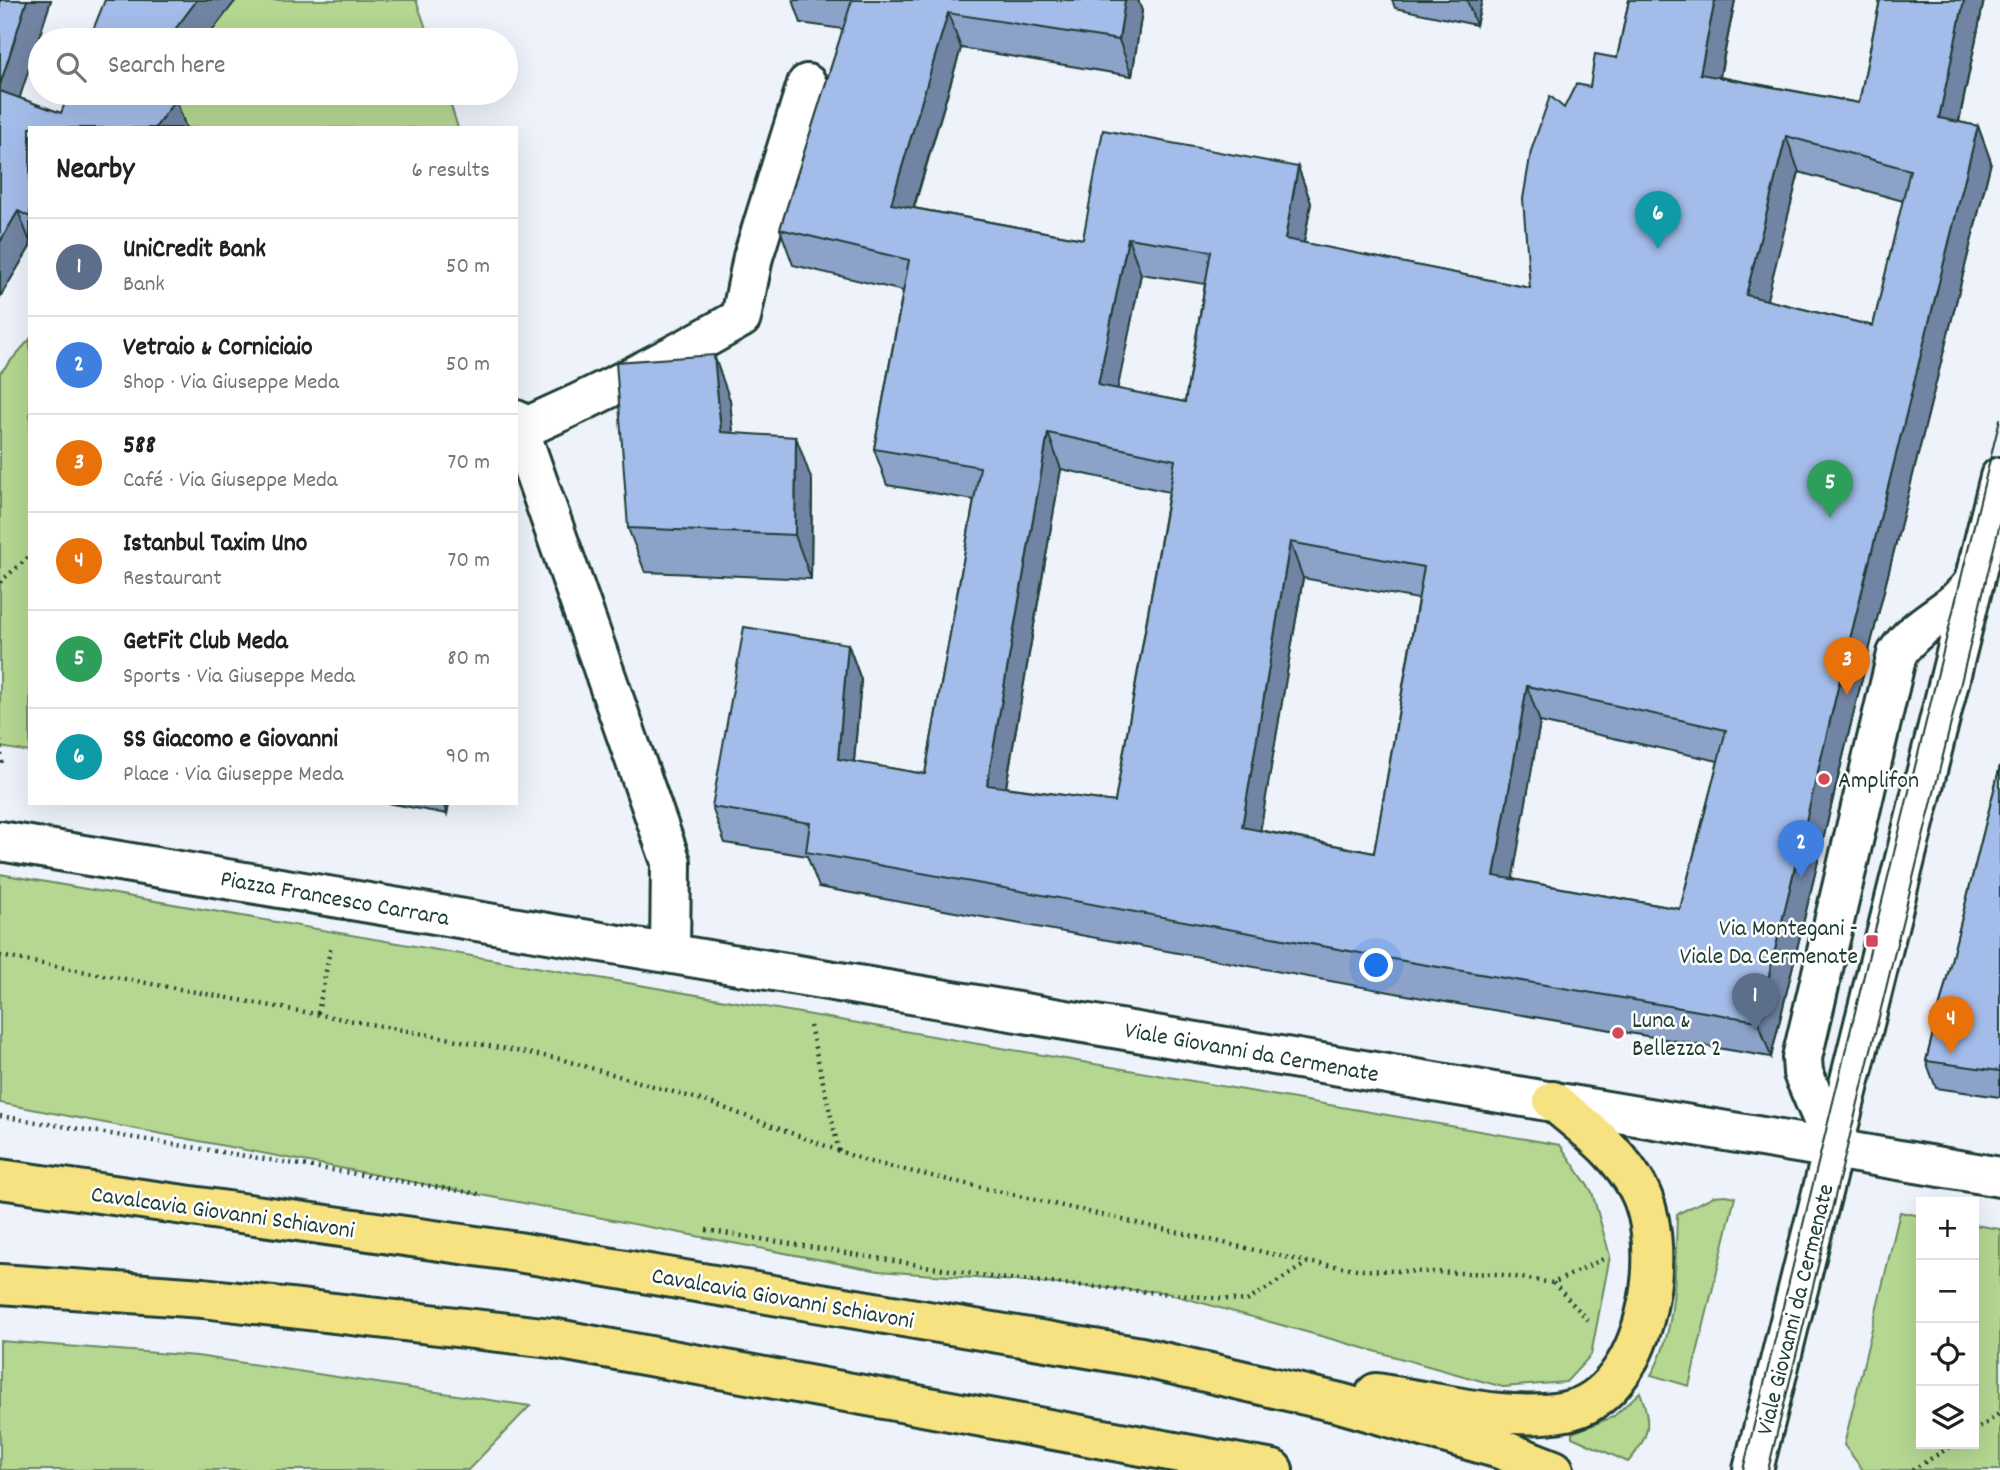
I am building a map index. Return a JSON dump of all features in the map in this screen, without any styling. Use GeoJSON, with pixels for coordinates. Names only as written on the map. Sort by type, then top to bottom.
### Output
{"type":"FeatureCollection","features":[{"type":"Feature","properties":{"kind":"main road"},"geometry":{"type":"LineString","coordinates":[[1141,1357],[1514,1413],[1568,1411],[1592,1400],[1626,1368],[1639,1342],[1649,1291],[1649,1228],[1640,1191],[1625,1168],[1607,1145],[1553,1101]]}},
{"type":"Feature","properties":{"kind":"main road","name":"Cavalcavia Giovanni Schiavoni"},"geometry":{"type":"LineString","coordinates":[[0,1179],[518,1252],[1141,1357],[1340,1403],[1500,1449],[1554,1470]]}},
{"type":"Feature","properties":{"kind":"main road"},"geometry":{"type":"LineString","coordinates":[[0,1284],[204,1298],[551,1338],[1273,1470]]}},
{"type":"Feature","properties":{"kind":"street"},"geometry":{"type":"LineString","coordinates":[[670,953],[671,862],[519,425],[575,406],[600,390],[650,370],[741,318],[753,257],[807,85]]}},
{"type":"Feature","properties":{"kind":"street"},"geometry":{"type":"LineString","coordinates":[[1835,1148],[2000,477]]}},
{"type":"Feature","properties":{"kind":"street"},"geometry":{"type":"LineString","coordinates":[[1835,1148],[1802,1073],[1802,1058],[1897,654],[1905,639],[1964,598],[1974,582]]}},
{"type":"Feature","properties":{"kind":"street","name":"Piazza Francesco Carrara"},"geometry":{"type":"LineString","coordinates":[[0,841],[670,953]]}},
{"type":"Feature","properties":{"kind":"street","name":"Viale Giovanni da Cermenate"},"geometry":{"type":"LineString","coordinates":[[670,953],[2000,1177]]}},
{"type":"Feature","properties":{"kind":"street","name":"Viale Giovanni da Cermenate"},"geometry":{"type":"LineString","coordinates":[[1753,1470],[1835,1148]]}},
{"type":"Feature","properties":{"kind":"path"},"geometry":{"type":"LineString","coordinates":[[0,582],[28,558]]}},
{"type":"Feature","properties":{"kind":"path"},"geometry":{"type":"LineString","coordinates":[[0,740],[2,766]]}},
{"type":"Feature","properties":{"kind":"path"},"geometry":{"type":"LineString","coordinates":[[318,1013],[332,940]]}},
{"type":"Feature","properties":{"kind":"path"},"geometry":{"type":"LineString","coordinates":[[0,956],[560,1059],[708,1102],[866,1161],[1307,1262],[1363,1270],[1497,1274],[1553,1283],[1610,1256]]}},
{"type":"Feature","properties":{"kind":"path"},"geometry":{"type":"LineString","coordinates":[[808,1019],[839,1151]]}},
{"type":"Feature","properties":{"kind":"path"},"geometry":{"type":"LineString","coordinates":[[0,1116],[492,1196]]}},
{"type":"Feature","properties":{"kind":"path"},"geometry":{"type":"LineString","coordinates":[[697,1229],[998,1278],[1247,1301],[1307,1262]]}},
{"type":"Feature","properties":{"kind":"path"},"geometry":{"type":"LineString","coordinates":[[1553,1283],[1596,1328]]}},
{"type":"Feature","properties":{"kind":"path"},"geometry":{"type":"LineString","coordinates":[[1979,1428],[2000,1413]]}},
{"type":"Feature","properties":{"kind":"path"},"geometry":{"type":"LineString","coordinates":[[1912,1470],[1947,1449]]}},
{"type":"Feature","properties":{"kind":"green space"},"geometry":{"type":"Polygon","coordinates":[[[236,0],[416,0],[426,28],[214,28],[236,0]]]}},
{"type":"Feature","properties":{"kind":"green space"},"geometry":{"type":"Polygon","coordinates":[[[170,105],[451,105],[457,126],[180,126],[170,105]]]}},
{"type":"Feature","properties":{"kind":"green space"},"geometry":{"type":"Polygon","coordinates":[[[28,341],[28,752],[0,747],[0,373],[28,341]]]}},
{"type":"Feature","properties":{"kind":"green space"},"geometry":{"type":"Polygon","coordinates":[[[0,874],[1560,1145],[1592,1192],[1610,1256],[1591,1355],[1566,1382],[1503,1387],[1163,1292],[879,1271],[0,1103],[0,874]]]}},
{"type":"Feature","properties":{"kind":"green space"},"geometry":{"type":"Polygon","coordinates":[[[1714,1196],[1735,1197],[1689,1386],[1651,1375],[1660,1357],[1671,1318],[1677,1214],[1714,1196]]]}},
{"type":"Feature","properties":{"kind":"green space"},"geometry":{"type":"Polygon","coordinates":[[[1900,1212],[1916,1215],[1916,1449],[1979,1449],[1979,1226],[2000,1229],[2000,1470],[1863,1470],[1844,1445],[1900,1212]]]}},
{"type":"Feature","properties":{"kind":"green space"},"geometry":{"type":"Polygon","coordinates":[[[0,1341],[197,1356],[530,1406],[468,1470],[0,1470],[0,1341]]]}},
{"type":"Feature","properties":{"kind":"green space"},"geometry":{"type":"Polygon","coordinates":[[[1640,1392],[1646,1412],[1647,1429],[1641,1445],[1628,1462],[1572,1437],[1572,1433],[1613,1417],[1640,1392]]]}},
{"type":"Feature","properties":{"kind":"building"},"geometry":{"type":"Polygon","coordinates":[[[0,0],[27,0],[0,85],[0,0]]]}},
{"type":"Feature","properties":{"kind":"building"},"geometry":{"type":"Polygon","coordinates":[[[105,0],[197,0],[176,28],[94,28],[105,0]]]}},
{"type":"Feature","properties":{"kind":"building"},"geometry":{"type":"Polygon","coordinates":[[[852,0],[1125,0],[1119,40],[948,13],[891,204],[1083,239],[1103,130],[1298,167],[1285,239],[1530,288],[1523,199],[1531,151],[1550,96],[1564,108],[1576,84],[1590,87],[1595,54],[1617,58],[1629,0],[1715,0],[1700,74],[1859,103],[1880,0],[1964,0],[1939,118],[1978,126],[1758,1021],[1415,963],[806,852],[810,823],[712,807],[744,627],[848,644],[838,759],[925,774],[980,467],[874,449],[909,260],[780,229],[852,0]],[[1786,136],[1746,295],[1873,326],[1910,170],[1786,136]],[[1128,238],[1098,385],[1185,402],[1211,251],[1128,238]],[[1048,433],[987,785],[1115,802],[1175,460],[1048,433]],[[1290,542],[1242,827],[1374,853],[1424,567],[1290,542]],[[1527,686],[1494,876],[1680,909],[1726,730],[1527,686]]]}},
{"type":"Feature","properties":{"kind":"building"},"geometry":{"type":"Polygon","coordinates":[[[0,91],[28,101],[28,105],[39,105],[61,113],[64,105],[172,105],[156,126],[28,126],[28,216],[18,211],[0,242],[0,91]]]}},
{"type":"Feature","properties":{"kind":"building"},"geometry":{"type":"Polygon","coordinates":[[[714,355],[721,432],[796,437],[795,535],[628,528],[616,362],[714,355]]]}},
{"type":"Feature","properties":{"kind":"building"},"geometry":{"type":"Polygon","coordinates":[[[2000,766],[2000,1071],[1926,1061],[2000,766]]]}},
{"type":"Feature","properties":{"kind":"tram line"},"geometry":{"type":"LineString","coordinates":[[1743,1470],[2000,419]]}},
{"type":"Feature","properties":{"kind":"tram line"},"geometry":{"type":"LineString","coordinates":[[1768,1470],[2000,523]]}},
{"type":"Feature","properties":{"kind":"place","name":"SS Giacomo e Giovanni"},"geometry":{"type":"Point","coordinates":[1658,249]}},
{"type":"Feature","properties":{"kind":"place","name":"GetFit Club Meda"},"geometry":{"type":"Point","coordinates":[1830,518]}},
{"type":"Feature","properties":{"kind":"place","name":"588"},"geometry":{"type":"Point","coordinates":[1847,695]}},
{"type":"Feature","properties":{"kind":"place","name":"Amplifon"},"geometry":{"type":"Point","coordinates":[1824,779]}},
{"type":"Feature","properties":{"kind":"place","name":"Vetraio & Corniciaio"},"geometry":{"type":"Point","coordinates":[1801,878]}},
{"type":"Feature","properties":{"kind":"place","name":"Via Montegani - Viale Da Cermenate"},"geometry":{"type":"Point","coordinates":[1872,941]}},
{"type":"Feature","properties":{"kind":"place","name":"UniCredit Bank"},"geometry":{"type":"Point","coordinates":[1755,1031]}},
{"type":"Feature","properties":{"kind":"place","name":"Luna & Bellezza 2"},"geometry":{"type":"Point","coordinates":[1618,1033]}},
{"type":"Feature","properties":{"kind":"place","name":"Istanbul Taxim Uno"},"geometry":{"type":"Point","coordinates":[1951,1054]}}]}
